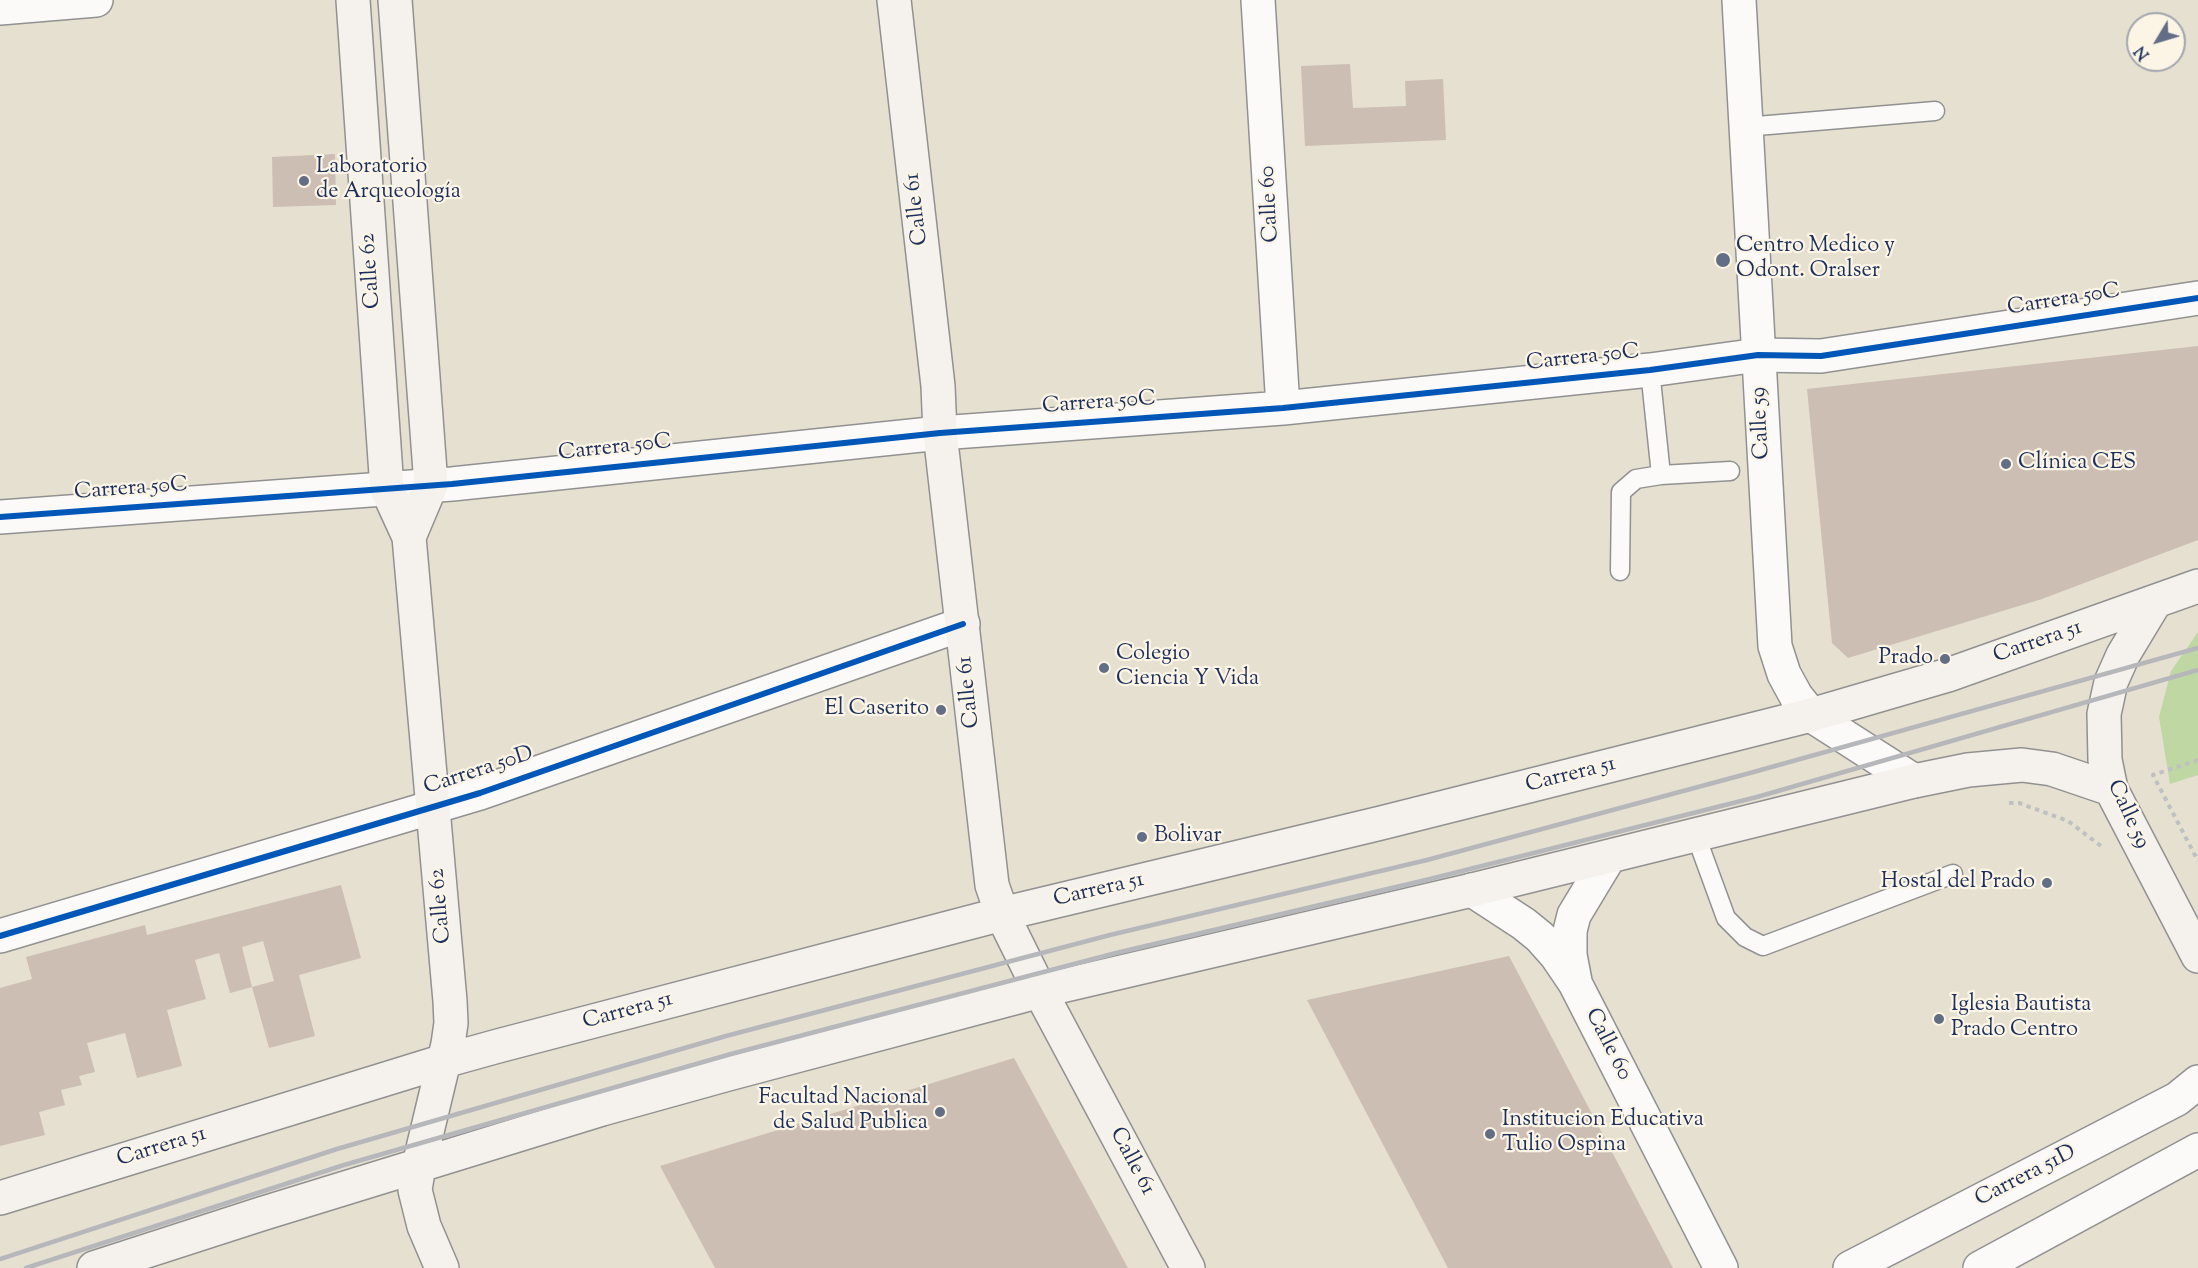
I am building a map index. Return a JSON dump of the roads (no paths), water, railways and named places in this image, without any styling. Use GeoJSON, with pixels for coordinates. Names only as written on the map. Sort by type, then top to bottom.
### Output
{"type":"FeatureCollection","features":[{"type":"Feature","properties":{"kind":"main road","name":"Calle 62"},"geometry":{"type":"LineString","coordinates":[[353,0],[387,489],[409,537],[450,1001],[451,1023],[415,1190],[424,1226],[442,1268]]}},
{"type":"Feature","properties":{"kind":"main road","name":"Calle 62"},"geometry":{"type":"LineString","coordinates":[[396,0],[431,485],[409,537]]}},
{"type":"Feature","properties":{"kind":"main road","name":"Calle 61"},"geometry":{"type":"LineString","coordinates":[[894,0],[938,386],[940,434],[990,871],[1002,914],[1040,991],[1188,1268]]}},
{"type":"Feature","properties":{"kind":"main road","name":"Carrera 51"},"geometry":{"type":"LineString","coordinates":[[0,1198],[444,1060],[1002,914],[1382,823],[1811,715],[1948,675],[2198,586]]}},
{"type":"Feature","properties":{"kind":"main road","name":"Calle 59"},"geometry":{"type":"LineString","coordinates":[[2155,602],[2123,656],[2111,682],[2104,714],[2105,760],[2111,789],[2198,956]]}},
{"type":"Feature","properties":{"kind":"main road"},"geometry":{"type":"LineString","coordinates":[[94,1268],[602,1109],[1040,991],[1472,890],[1914,781],[1968,770],[2022,765],[2052,769],[2111,789]]}},
{"type":"Feature","properties":{"kind":"street"},"geometry":{"type":"LineString","coordinates":[[0,8],[96,0]]}},
{"type":"Feature","properties":{"kind":"street","name":"Calle 60"},"geometry":{"type":"LineString","coordinates":[[1258,0],[1283,408]]}},
{"type":"Feature","properties":{"kind":"street","name":"Calle 59"},"geometry":{"type":"LineString","coordinates":[[1739,0],[1775,646],[1784,674],[1796,696],[1811,715],[1914,781]]}},
{"type":"Feature","properties":{"kind":"street","name":"Carrera 50C"},"geometry":{"type":"LineString","coordinates":[[0,517],[387,489],[940,434],[1283,408],[1650,370],[1758,355],[1821,356],[2198,298]]}},
{"type":"Feature","properties":{"kind":"street","name":"Carrera 50D"},"geometry":{"type":"LineString","coordinates":[[0,936],[480,793],[963,624]]}},
{"type":"Feature","properties":{"kind":"street","name":"Calle 60"},"geometry":{"type":"LineString","coordinates":[[1575,983],[1570,955],[1570,931],[1574,915],[1609,857]]}},
{"type":"Feature","properties":{"kind":"street","name":"Calle 60"},"geometry":{"type":"LineString","coordinates":[[1472,890],[1524,924],[1540,938],[1556,955],[1575,983],[1721,1268]]}},
{"type":"Feature","properties":{"kind":"street","name":"Carrera 51D"},"geometry":{"type":"LineString","coordinates":[[1850,1268],[2177,1099],[2198,1082]]}},
{"type":"Feature","properties":{"kind":"street"},"geometry":{"type":"LineString","coordinates":[[1980,1268],[2198,1150]]}},
{"type":"Feature","properties":{"kind":"lane"},"geometry":{"type":"LineString","coordinates":[[1745,127],[1935,111]]}},
{"type":"Feature","properties":{"kind":"lane"},"geometry":{"type":"LineString","coordinates":[[1650,370],[1661,475]]}},
{"type":"Feature","properties":{"kind":"lane"},"geometry":{"type":"LineString","coordinates":[[1620,571],[1621,492],[1636,479],[1661,475],[1730,471]]}},
{"type":"Feature","properties":{"kind":"lane"},"geometry":{"type":"LineString","coordinates":[[1696,836],[1726,918],[1745,937],[1763,946],[1953,874]]}},
{"type":"Feature","properties":{"kind":"railway"},"geometry":{"type":"LineString","coordinates":[[0,1259],[337,1149],[726,1036],[1110,935],[1427,860],[2198,648]]}},
{"type":"Feature","properties":{"kind":"railway"},"geometry":{"type":"LineString","coordinates":[[26,1268],[344,1165],[731,1054],[1116,953],[1430,879],[1757,797],[2198,670]]}},
{"type":"Feature","properties":{"kind":"place","name":"Laboratorio de Arqueología"},"geometry":{"type":"Point","coordinates":[304,181]}},
{"type":"Feature","properties":{"kind":"place","name":"Centro Medico y Odont. Oralser"},"geometry":{"type":"Point","coordinates":[1723,260]}},
{"type":"Feature","properties":{"kind":"place","name":"Clínica CES"},"geometry":{"type":"Point","coordinates":[2006,464]}},
{"type":"Feature","properties":{"kind":"place","name":"Prado"},"geometry":{"type":"Point","coordinates":[1945,659]}},
{"type":"Feature","properties":{"kind":"place","name":"Colegio Ciencia Y Vida"},"geometry":{"type":"Point","coordinates":[1104,668]}},
{"type":"Feature","properties":{"kind":"place","name":"El Caserito"},"geometry":{"type":"Point","coordinates":[941,710]}},
{"type":"Feature","properties":{"kind":"place","name":"Bolivar"},"geometry":{"type":"Point","coordinates":[1142,837]}},
{"type":"Feature","properties":{"kind":"place","name":"Hostal del Prado"},"geometry":{"type":"Point","coordinates":[2047,883]}},
{"type":"Feature","properties":{"kind":"place","name":"Iglesia Bautista Prado Centro"},"geometry":{"type":"Point","coordinates":[1939,1019]}},
{"type":"Feature","properties":{"kind":"place","name":"Facultad Nacional de Salud Publica"},"geometry":{"type":"Point","coordinates":[940,1112]}},
{"type":"Feature","properties":{"kind":"place","name":"Institucion Educativa Tulio Ospina"},"geometry":{"type":"Point","coordinates":[1490,1134]}}]}
